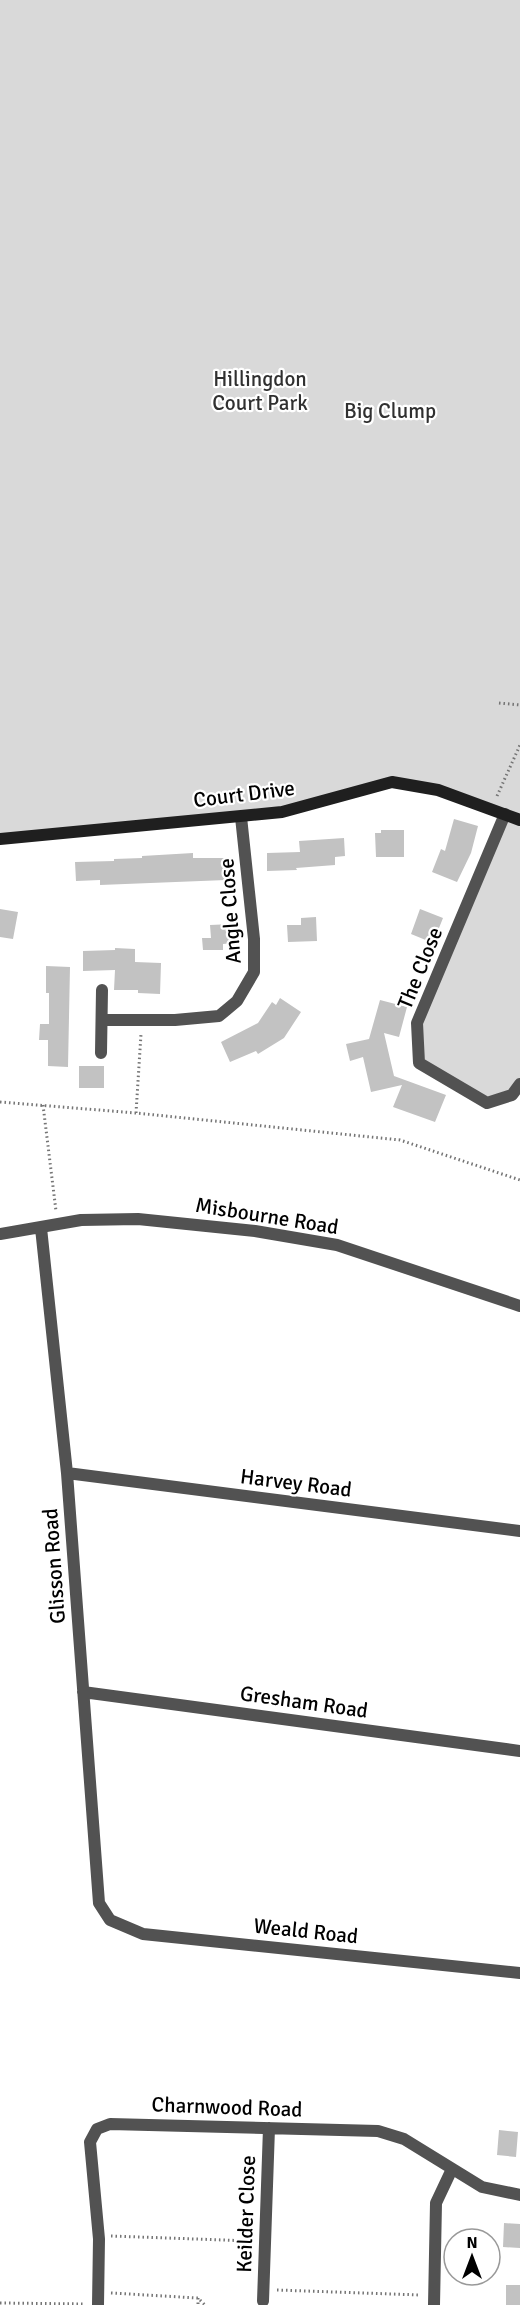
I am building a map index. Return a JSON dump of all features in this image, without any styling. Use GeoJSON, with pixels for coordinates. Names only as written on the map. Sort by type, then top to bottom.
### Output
{"type":"FeatureCollection","features":[{"type":"Feature","properties":{"kind":"street","name":"Court Drive"},"geometry":{"type":"LineString","coordinates":[[0,839],[282,812],[392,783],[438,790],[520,820]]}},
{"type":"Feature","properties":{"kind":"street","name":"The Close"},"geometry":{"type":"LineString","coordinates":[[505,814],[417,1023],[419,1063],[487,1103],[516,1098],[520,1084]]}},
{"type":"Feature","properties":{"kind":"street","name":"Angle Close"},"geometry":{"type":"LineString","coordinates":[[102,1020],[175,1020],[219,1016],[237,1001],[254,972],[254,939],[241,817]]}},
{"type":"Feature","properties":{"kind":"street"},"geometry":{"type":"LineString","coordinates":[[101,1053],[102,990]]}},
{"type":"Feature","properties":{"kind":"street","name":"Misbourne Road"},"geometry":{"type":"LineString","coordinates":[[0,1234],[81,1220],[138,1219],[255,1231],[337,1245],[520,1306]]}},
{"type":"Feature","properties":{"kind":"street","name":"Glisson Road"},"geometry":{"type":"LineString","coordinates":[[41,1228],[67,1473],[99,1903]]}},
{"type":"Feature","properties":{"kind":"street","name":"Harvey Road"},"geometry":{"type":"LineString","coordinates":[[67,1473],[520,1531]]}},
{"type":"Feature","properties":{"kind":"street","name":"Gresham Road"},"geometry":{"type":"LineString","coordinates":[[83,1692],[520,1751]]}},
{"type":"Feature","properties":{"kind":"street","name":"Weald Road"},"geometry":{"type":"LineString","coordinates":[[99,1903],[110,1920],[143,1934],[520,1973]]}},
{"type":"Feature","properties":{"kind":"street","name":"Charnwood Road"},"geometry":{"type":"LineString","coordinates":[[99,2300],[99,2239],[90,2142],[97,2129],[110,2124],[378,2131],[404,2139],[482,2187],[520,2195]]}},
{"type":"Feature","properties":{"kind":"street","name":"Keilder Close"},"geometry":{"type":"LineString","coordinates":[[263,2295],[269,2128]]}},
{"type":"Feature","properties":{"kind":"street"},"geometry":{"type":"LineString","coordinates":[[434,2300],[436,2203],[452,2169]]}},
{"type":"Feature","properties":{"kind":"path"},"geometry":{"type":"LineString","coordinates":[[499,703],[520,705]]}},
{"type":"Feature","properties":{"kind":"path"},"geometry":{"type":"LineString","coordinates":[[491,809],[520,745]]}},
{"type":"Feature","properties":{"kind":"path"},"geometry":{"type":"LineString","coordinates":[[136,1113],[142,1019]]}},
{"type":"Feature","properties":{"kind":"path"},"geometry":{"type":"LineString","coordinates":[[0,1101],[400,1140],[520,1180]]}},
{"type":"Feature","properties":{"kind":"path"},"geometry":{"type":"LineString","coordinates":[[43,1105],[59,1224]]}},
{"type":"Feature","properties":{"kind":"path"},"geometry":{"type":"LineString","coordinates":[[99,2239],[106,2236],[234,2240],[265,2244]]}},
{"type":"Feature","properties":{"kind":"path"},"geometry":{"type":"LineString","coordinates":[[263,2295],[434,2300]]}},
{"type":"Feature","properties":{"kind":"path"},"geometry":{"type":"LineString","coordinates":[[198,2298],[198,2305]]}},
{"type":"Feature","properties":{"kind":"path"},"geometry":{"type":"LineString","coordinates":[[0,2303],[198,2298],[205,2305]]}},
{"type":"Feature","properties":{"kind":"green space","name":"Hillingdon Court Park"},"geometry":{"type":"Polygon","coordinates":[[[0,0],[520,0],[520,1084],[487,1103],[419,1063],[417,1023],[505,814],[392,782],[313,804],[0,839],[0,0]]]}},
{"type":"Feature","properties":{"kind":"building"},"geometry":{"type":"Polygon","coordinates":[[[454,819],[478,826],[471,853],[457,882],[432,872],[441,849],[445,851],[454,819]]]}},
{"type":"Feature","properties":{"kind":"building"},"geometry":{"type":"Polygon","coordinates":[[[381,830],[404,830],[404,857],[376,857],[375,833],[381,833],[381,830]]]}},
{"type":"Feature","properties":{"kind":"building"},"geometry":{"type":"Polygon","coordinates":[[[344,838],[345,856],[335,857],[335,865],[267,871],[267,853],[300,852],[299,841],[344,838]]]}},
{"type":"Feature","properties":{"kind":"building"},"geometry":{"type":"Polygon","coordinates":[[[193,853],[193,858],[226,858],[226,880],[100,885],[100,880],[76,881],[75,862],[114,861],[114,859],[142,858],[142,856],[193,853]]]}},
{"type":"Feature","properties":{"kind":"building"},"geometry":{"type":"Polygon","coordinates":[[[0,909],[18,912],[13,939],[0,937],[0,909]]]}},
{"type":"Feature","properties":{"kind":"building"},"geometry":{"type":"Polygon","coordinates":[[[420,909],[443,918],[433,943],[411,934],[420,909]]]}},
{"type":"Feature","properties":{"kind":"building"},"geometry":{"type":"Polygon","coordinates":[[[316,917],[317,941],[288,942],[287,925],[301,925],[301,918],[316,917]]]}},
{"type":"Feature","properties":{"kind":"building"},"geometry":{"type":"Polygon","coordinates":[[[232,924],[233,943],[223,944],[223,950],[203,950],[202,938],[211,938],[210,925],[232,924]]]}},
{"type":"Feature","properties":{"kind":"building"},"geometry":{"type":"Polygon","coordinates":[[[115,948],[135,949],[135,962],[161,963],[160,994],[138,993],[138,990],[114,990],[115,970],[83,971],[83,951],[115,950],[115,948]]]}},
{"type":"Feature","properties":{"kind":"building"},"geometry":{"type":"Polygon","coordinates":[[[46,966],[70,967],[68,1067],[48,1066],[48,1040],[39,1040],[40,1024],[49,1024],[46,966]]]}},
{"type":"Feature","properties":{"kind":"building"},"geometry":{"type":"Polygon","coordinates":[[[280,998],[301,1012],[284,1038],[258,1054],[256,1051],[230,1062],[221,1042],[258,1023],[272,1002],[276,1005],[280,998]]]}},
{"type":"Feature","properties":{"kind":"building"},"geometry":{"type":"Polygon","coordinates":[[[380,1000],[407,1007],[399,1037],[384,1033],[394,1076],[446,1095],[435,1122],[393,1107],[402,1085],[371,1092],[363,1057],[350,1061],[346,1044],[369,1039],[380,1000]]]}},
{"type":"Feature","properties":{"kind":"building"},"geometry":{"type":"Polygon","coordinates":[[[79,1066],[104,1066],[104,1088],[79,1088],[79,1066]]]}},
{"type":"Feature","properties":{"kind":"building"},"geometry":{"type":"Polygon","coordinates":[[[499,2130],[518,2132],[516,2157],[497,2155],[499,2130]]]}},
{"type":"Feature","properties":{"kind":"building"},"geometry":{"type":"Polygon","coordinates":[[[504,2223],[520,2224],[520,2248],[503,2247],[504,2223]]]}},
{"type":"Feature","properties":{"kind":"building"},"geometry":{"type":"Polygon","coordinates":[[[506,2285],[520,2285],[520,2305],[506,2305],[506,2285]]]}},
{"type":"Feature","properties":{"kind":"park label","name":"Big Clump"},"geometry":{"type":"Point","coordinates":[390,411]}}]}
